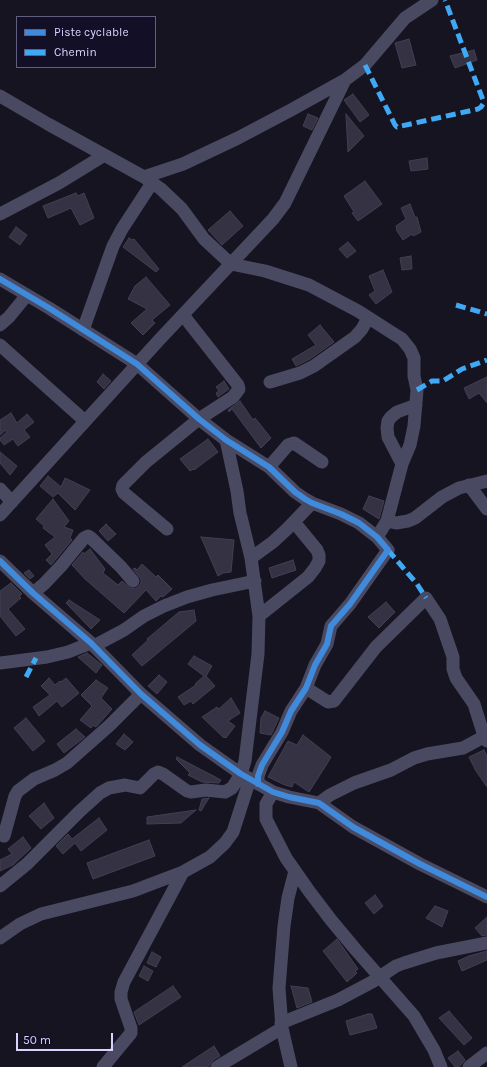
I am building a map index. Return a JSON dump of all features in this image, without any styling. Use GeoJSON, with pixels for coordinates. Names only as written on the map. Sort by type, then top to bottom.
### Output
{"type":"FeatureCollection","features":[{"type":"Feature","properties":{"kind":"street"},"geometry":{"type":"LineString","coordinates":[[83,330],[113,246],[148,180],[238,138],[345,80],[365,65],[405,18],[432,0]]}},
{"type":"Feature","properties":{"kind":"street"},"geometry":{"type":"LineString","coordinates":[[0,515],[137,364],[273,219],[285,203],[345,80]]}},
{"type":"Feature","properties":{"kind":"street"},"geometry":{"type":"LineString","coordinates":[[0,96],[103,156],[148,180],[161,189],[182,209],[204,239],[231,264],[265,271],[309,285],[402,339],[410,349],[414,358],[414,376],[417,390],[414,426],[410,445],[402,464],[391,499],[387,521],[377,537]]}},
{"type":"Feature","properties":{"kind":"street"},"geometry":{"type":"LineString","coordinates":[[0,214],[59,183],[103,156]]}},
{"type":"Feature","properties":{"kind":"street"},"geometry":{"type":"LineString","coordinates":[[0,279],[137,364],[199,419],[226,440],[269,467],[295,492],[312,503],[350,518],[368,529],[388,550],[350,604],[334,622],[330,630],[327,644],[315,665],[306,688],[291,711],[282,732],[262,765],[258,776],[225,792],[206,790],[191,792],[186,791],[164,774],[158,772],[140,788],[125,785],[108,788],[83,808],[27,864],[0,886]]}},
{"type":"Feature","properties":{"kind":"street"},"geometry":{"type":"LineString","coordinates":[[0,324],[9,317],[26,295]]}},
{"type":"Feature","properties":{"kind":"street"},"geometry":{"type":"LineString","coordinates":[[167,529],[124,493],[122,486],[146,462],[199,419],[233,397],[239,390],[238,385],[183,315]]}},
{"type":"Feature","properties":{"kind":"street"},"geometry":{"type":"LineString","coordinates":[[270,382],[300,373],[314,366],[355,337],[362,329],[368,318]]}},
{"type":"Feature","properties":{"kind":"street"},"geometry":{"type":"LineString","coordinates":[[0,346],[85,421]]}},
{"type":"Feature","properties":{"kind":"street"},"geometry":{"type":"LineString","coordinates":[[402,464],[388,437],[388,421],[397,412],[416,405]]}},
{"type":"Feature","properties":{"kind":"street"},"geometry":{"type":"LineString","coordinates":[[0,938],[20,924],[41,914],[133,891],[183,872],[210,857],[230,838],[250,779],[245,761],[258,654],[259,616],[251,558],[240,513],[235,479],[226,440]]}},
{"type":"Feature","properties":{"kind":"street"},"geometry":{"type":"LineString","coordinates":[[269,467],[288,445],[294,443],[322,462]]}},
{"type":"Feature","properties":{"kind":"street"},"geometry":{"type":"LineString","coordinates":[[387,521],[396,523],[408,521],[415,518],[442,497],[469,485],[487,481]]}},
{"type":"Feature","properties":{"kind":"street"},"geometry":{"type":"LineString","coordinates":[[469,485],[487,510]]}},
{"type":"Feature","properties":{"kind":"street"},"geometry":{"type":"LineString","coordinates":[[0,489],[12,502]]}},
{"type":"Feature","properties":{"kind":"street"},"geometry":{"type":"LineString","coordinates":[[251,558],[273,542],[312,503]]}},
{"type":"Feature","properties":{"kind":"street"},"geometry":{"type":"LineString","coordinates":[[259,616],[308,577],[319,561],[317,550],[294,522]]}},
{"type":"Feature","properties":{"kind":"street"},"geometry":{"type":"LineString","coordinates":[[33,593],[44,584],[84,538],[88,536],[121,567],[133,581]]}},
{"type":"Feature","properties":{"kind":"street"},"geometry":{"type":"LineString","coordinates":[[0,561],[33,593],[93,644],[141,694],[200,745],[250,779],[273,792],[319,803],[353,827],[420,864],[487,897]]}},
{"type":"Feature","properties":{"kind":"street"},"geometry":{"type":"LineString","coordinates":[[0,663],[47,657],[93,644],[124,630],[144,616],[164,606],[206,592],[255,581]]}},
{"type":"Feature","properties":{"kind":"street"},"geometry":{"type":"LineString","coordinates":[[306,688],[328,702],[334,702],[376,646],[426,598],[440,619],[454,657],[453,669],[456,678],[474,704],[486,737],[463,748],[427,754],[414,758],[391,770],[354,783],[330,795],[319,803]]}},
{"type":"Feature","properties":{"kind":"street"},"geometry":{"type":"LineString","coordinates":[[4,836],[10,820],[15,796],[18,791],[34,779],[67,763],[110,725],[141,694]]}},
{"type":"Feature","properties":{"kind":"street"},"geometry":{"type":"LineString","coordinates":[[273,792],[266,804],[266,819],[286,858],[331,920],[414,1016],[434,1050],[441,1067]]}},
{"type":"Feature","properties":{"kind":"street"},"geometry":{"type":"LineString","coordinates":[[103,1067],[131,1033],[131,1028],[121,1000],[121,992],[124,982],[183,872]]}},
{"type":"Feature","properties":{"kind":"street"},"geometry":{"type":"LineString","coordinates":[[291,1067],[282,1025],[279,988],[284,926],[288,898],[295,872]]}},
{"type":"Feature","properties":{"kind":"street"},"geometry":{"type":"LineString","coordinates":[[217,1067],[282,1025],[338,1000],[372,982],[396,966],[436,953],[487,944]]}},
{"type":"Feature","properties":{"kind":"street"},"geometry":{"type":"LineString","coordinates":[[469,1067],[487,1053]]}},
{"type":"Feature","properties":{"kind":"building"},"geometry":{"type":"Polygon","coordinates":[[[409,39],[416,65],[402,68],[395,43],[409,39]]]}},
{"type":"Feature","properties":{"kind":"building"},"geometry":{"type":"Polygon","coordinates":[[[474,50],[477,60],[455,68],[450,56],[474,50]]]}},
{"type":"Feature","properties":{"kind":"building"},"geometry":{"type":"Polygon","coordinates":[[[353,94],[369,115],[360,122],[344,100],[353,94]]]}},
{"type":"Feature","properties":{"kind":"building"},"geometry":{"type":"Polygon","coordinates":[[[308,114],[318,118],[312,130],[303,126],[308,114]]]}},
{"type":"Feature","properties":{"kind":"building"},"geometry":{"type":"Polygon","coordinates":[[[346,114],[364,136],[348,152],[346,114]]]}},
{"type":"Feature","properties":{"kind":"building"},"geometry":{"type":"Polygon","coordinates":[[[427,158],[428,169],[411,171],[409,161],[427,158]]]}},
{"type":"Feature","properties":{"kind":"building"},"geometry":{"type":"Polygon","coordinates":[[[365,181],[382,204],[358,221],[352,213],[354,212],[344,196],[365,181]]]}},
{"type":"Feature","properties":{"kind":"building"},"geometry":{"type":"Polygon","coordinates":[[[76,193],[78,196],[84,193],[94,218],[80,225],[71,208],[48,218],[43,206],[76,193]]]}},
{"type":"Feature","properties":{"kind":"building"},"geometry":{"type":"Polygon","coordinates":[[[410,204],[415,217],[417,217],[421,232],[413,236],[412,234],[403,240],[397,231],[396,226],[406,219],[401,208],[410,204]]]}},
{"type":"Feature","properties":{"kind":"building"},"geometry":{"type":"Polygon","coordinates":[[[230,211],[243,226],[222,245],[208,230],[230,211]]]}},
{"type":"Feature","properties":{"kind":"building"},"geometry":{"type":"Polygon","coordinates":[[[16,227],[27,235],[20,245],[9,237],[16,227]]]}},
{"type":"Feature","properties":{"kind":"building"},"geometry":{"type":"Polygon","coordinates":[[[129,238],[132,240],[134,239],[159,269],[156,272],[123,247],[129,238]]]}},
{"type":"Feature","properties":{"kind":"building"},"geometry":{"type":"Polygon","coordinates":[[[348,242],[356,251],[347,258],[339,249],[348,242]]]}},
{"type":"Feature","properties":{"kind":"building"},"geometry":{"type":"Polygon","coordinates":[[[411,256],[412,269],[402,270],[400,258],[411,256]]]}},
{"type":"Feature","properties":{"kind":"building"},"geometry":{"type":"Polygon","coordinates":[[[383,270],[392,292],[376,304],[369,295],[375,291],[369,276],[383,270]]]}},
{"type":"Feature","properties":{"kind":"building"},"geometry":{"type":"Polygon","coordinates":[[[146,277],[170,305],[152,320],[155,323],[143,335],[131,323],[147,309],[128,299],[135,286],[146,277]]]}},
{"type":"Feature","properties":{"kind":"building"},"geometry":{"type":"Polygon","coordinates":[[[320,325],[334,342],[310,359],[296,366],[292,359],[316,345],[308,335],[320,325]]]}},
{"type":"Feature","properties":{"kind":"building"},"geometry":{"type":"Polygon","coordinates":[[[103,374],[111,381],[104,389],[97,382],[103,374]]]}},
{"type":"Feature","properties":{"kind":"building"},"geometry":{"type":"Polygon","coordinates":[[[487,377],[487,403],[479,393],[469,399],[464,388],[487,377]]]}},
{"type":"Feature","properties":{"kind":"building"},"geometry":{"type":"Polygon","coordinates":[[[224,381],[229,389],[218,397],[216,393],[219,391],[216,387],[224,381]]]}},
{"type":"Feature","properties":{"kind":"building"},"geometry":{"type":"Polygon","coordinates":[[[240,401],[253,420],[255,418],[271,438],[261,448],[232,409],[229,412],[228,410],[240,401]]]}},
{"type":"Feature","properties":{"kind":"building"},"geometry":{"type":"Polygon","coordinates":[[[11,413],[17,423],[27,414],[34,422],[24,430],[30,437],[18,446],[13,439],[4,445],[0,440],[0,438],[7,432],[6,430],[0,435],[0,420],[11,413]]]}},
{"type":"Feature","properties":{"kind":"building"},"geometry":{"type":"Polygon","coordinates":[[[208,439],[218,452],[194,470],[193,469],[190,471],[180,459],[208,439]]]}},
{"type":"Feature","properties":{"kind":"building"},"geometry":{"type":"Polygon","coordinates":[[[0,452],[17,466],[10,475],[0,463],[0,452]]]}},
{"type":"Feature","properties":{"kind":"building"},"geometry":{"type":"Polygon","coordinates":[[[48,476],[61,487],[65,478],[90,490],[75,510],[58,493],[53,497],[40,486],[48,476]]]}},
{"type":"Feature","properties":{"kind":"building"},"geometry":{"type":"Polygon","coordinates":[[[369,496],[384,501],[379,519],[363,509],[369,496]]]}},
{"type":"Feature","properties":{"kind":"building"},"geometry":{"type":"Polygon","coordinates":[[[53,499],[69,521],[64,527],[73,530],[70,538],[72,540],[51,565],[46,560],[52,554],[45,545],[55,537],[43,528],[44,526],[36,519],[53,499]]]}},
{"type":"Feature","properties":{"kind":"building"},"geometry":{"type":"Polygon","coordinates":[[[106,524],[116,534],[108,541],[99,531],[106,524]]]}},
{"type":"Feature","properties":{"kind":"building"},"geometry":{"type":"Polygon","coordinates":[[[201,537],[234,540],[231,572],[223,573],[218,576],[201,537]]]}},
{"type":"Feature","properties":{"kind":"building"},"geometry":{"type":"Polygon","coordinates":[[[90,549],[105,569],[103,573],[118,585],[122,581],[130,588],[135,589],[138,587],[141,583],[141,579],[133,569],[135,568],[137,570],[142,564],[156,577],[158,575],[172,589],[156,601],[146,590],[124,613],[85,579],[72,565],[83,552],[84,554],[90,549]]]}},
{"type":"Feature","properties":{"kind":"building"},"geometry":{"type":"Polygon","coordinates":[[[293,560],[296,570],[272,578],[269,568],[293,560]]]}},
{"type":"Feature","properties":{"kind":"building"},"geometry":{"type":"Polygon","coordinates":[[[29,570],[34,576],[30,579],[24,573],[29,570]]]}},
{"type":"Feature","properties":{"kind":"building"},"geometry":{"type":"Polygon","coordinates":[[[11,583],[22,594],[19,596],[21,598],[8,609],[25,629],[16,636],[0,616],[0,591],[11,583]]]}},
{"type":"Feature","properties":{"kind":"building"},"geometry":{"type":"Polygon","coordinates":[[[69,600],[100,620],[91,629],[66,603],[69,600]]]}},
{"type":"Feature","properties":{"kind":"building"},"geometry":{"type":"Polygon","coordinates":[[[386,602],[395,612],[379,628],[368,617],[386,602]]]}},
{"type":"Feature","properties":{"kind":"building"},"geometry":{"type":"Polygon","coordinates":[[[194,610],[196,621],[142,666],[132,655],[148,640],[147,639],[179,612],[194,610]]]}},
{"type":"Feature","properties":{"kind":"building"},"geometry":{"type":"Polygon","coordinates":[[[87,653],[102,665],[96,673],[78,657],[87,653]]]}},
{"type":"Feature","properties":{"kind":"building"},"geometry":{"type":"Polygon","coordinates":[[[194,656],[212,666],[206,676],[215,686],[193,704],[191,701],[184,705],[178,697],[196,685],[195,684],[204,676],[188,664],[194,656]]]}},
{"type":"Feature","properties":{"kind":"building"},"geometry":{"type":"Polygon","coordinates":[[[159,675],[167,682],[157,694],[148,686],[159,675]]]}},
{"type":"Feature","properties":{"kind":"building"},"geometry":{"type":"Polygon","coordinates":[[[49,678],[55,685],[66,678],[79,693],[62,707],[57,701],[39,716],[33,707],[50,695],[41,686],[49,678]]]}},
{"type":"Feature","properties":{"kind":"building"},"geometry":{"type":"Polygon","coordinates":[[[96,680],[108,688],[101,698],[112,709],[97,726],[95,727],[93,725],[91,728],[80,720],[92,706],[81,695],[96,680]]]}},
{"type":"Feature","properties":{"kind":"building"},"geometry":{"type":"Polygon","coordinates":[[[231,698],[240,713],[228,721],[235,726],[226,738],[224,738],[202,717],[217,707],[219,709],[231,698]]]}},
{"type":"Feature","properties":{"kind":"building"},"geometry":{"type":"Polygon","coordinates":[[[265,711],[279,718],[271,735],[260,733],[261,718],[265,711]]]}},
{"type":"Feature","properties":{"kind":"building"},"geometry":{"type":"Polygon","coordinates":[[[26,718],[45,741],[33,751],[14,728],[26,718]]]}},
{"type":"Feature","properties":{"kind":"building"},"geometry":{"type":"Polygon","coordinates":[[[76,729],[85,737],[64,753],[57,744],[76,729]]]}},
{"type":"Feature","properties":{"kind":"building"},"geometry":{"type":"Polygon","coordinates":[[[124,734],[133,742],[125,750],[116,744],[124,734]]]}},
{"type":"Feature","properties":{"kind":"building"},"geometry":{"type":"Polygon","coordinates":[[[303,735],[331,757],[309,792],[294,782],[292,787],[268,777],[288,741],[297,745],[303,735]]]}},
{"type":"Feature","properties":{"kind":"building"},"geometry":{"type":"Polygon","coordinates":[[[484,750],[487,756],[487,787],[476,771],[469,757],[484,750]]]}},
{"type":"Feature","properties":{"kind":"building"},"geometry":{"type":"Polygon","coordinates":[[[177,757],[221,780],[219,783],[202,782],[188,775],[190,773],[176,759],[177,757]]]}},
{"type":"Feature","properties":{"kind":"building"},"geometry":{"type":"Polygon","coordinates":[[[209,798],[201,811],[199,810],[202,799],[209,798]]]}},
{"type":"Feature","properties":{"kind":"building"},"geometry":{"type":"Polygon","coordinates":[[[44,803],[54,818],[41,829],[29,816],[44,803]]]}},
{"type":"Feature","properties":{"kind":"building"},"geometry":{"type":"Polygon","coordinates":[[[196,810],[181,823],[147,824],[147,817],[196,810]]]}},
{"type":"Feature","properties":{"kind":"building"},"geometry":{"type":"Polygon","coordinates":[[[99,818],[107,830],[81,851],[75,843],[63,854],[56,846],[68,834],[72,839],[99,818]]]}},
{"type":"Feature","properties":{"kind":"building"},"geometry":{"type":"Polygon","coordinates":[[[23,837],[31,848],[13,865],[0,871],[0,860],[12,854],[8,849],[23,837]]]}},
{"type":"Feature","properties":{"kind":"building"},"geometry":{"type":"Polygon","coordinates":[[[149,840],[155,856],[93,879],[87,863],[149,840]]]}},
{"type":"Feature","properties":{"kind":"building"},"geometry":{"type":"Polygon","coordinates":[[[375,895],[383,906],[374,914],[365,903],[375,895]]]}},
{"type":"Feature","properties":{"kind":"building"},"geometry":{"type":"Polygon","coordinates":[[[435,906],[448,911],[442,927],[426,918],[435,906]]]}},
{"type":"Feature","properties":{"kind":"building"},"geometry":{"type":"Polygon","coordinates":[[[487,917],[487,935],[482,936],[475,928],[487,917]]]}},
{"type":"Feature","properties":{"kind":"building"},"geometry":{"type":"Polygon","coordinates":[[[337,939],[358,969],[355,971],[357,973],[347,982],[323,951],[337,939]]]}},
{"type":"Feature","properties":{"kind":"building"},"geometry":{"type":"Polygon","coordinates":[[[487,951],[487,960],[462,971],[458,961],[487,951]]]}},
{"type":"Feature","properties":{"kind":"building"},"geometry":{"type":"Polygon","coordinates":[[[152,952],[161,957],[156,967],[147,963],[152,952]]]}},
{"type":"Feature","properties":{"kind":"building"},"geometry":{"type":"Polygon","coordinates":[[[144,966],[153,971],[148,981],[139,976],[144,966]]]}},
{"type":"Feature","properties":{"kind":"building"},"geometry":{"type":"Polygon","coordinates":[[[173,986],[181,997],[139,1025],[134,1012],[173,986]]]}},
{"type":"Feature","properties":{"kind":"building"},"geometry":{"type":"Polygon","coordinates":[[[291,986],[308,988],[312,1002],[297,1008],[291,986]]]}},
{"type":"Feature","properties":{"kind":"building"},"geometry":{"type":"Polygon","coordinates":[[[449,1011],[472,1038],[464,1045],[439,1018],[449,1011]]]}},
{"type":"Feature","properties":{"kind":"building"},"geometry":{"type":"Polygon","coordinates":[[[372,1014],[377,1028],[350,1035],[346,1021],[372,1014]]]}},
{"type":"Feature","properties":{"kind":"building"},"geometry":{"type":"Polygon","coordinates":[[[214,1046],[220,1056],[213,1060],[209,1066],[182,1067],[214,1046]]]}},
{"type":"Feature","properties":{"kind":"building"},"geometry":{"type":"Polygon","coordinates":[[[458,1051],[465,1060],[459,1067],[455,1067],[448,1058],[458,1051]]]}},
{"type":"Feature","properties":{"kind":"marked path"},"geometry":{"type":"LineString","coordinates":[[365,65],[397,127],[478,109],[481,107],[483,100],[445,0]]}},
{"type":"Feature","properties":{"kind":"marked path"},"geometry":{"type":"LineString","coordinates":[[456,305],[487,314]]}},
{"type":"Feature","properties":{"kind":"marked path"},"geometry":{"type":"LineString","coordinates":[[417,390],[432,381],[443,381],[462,369],[487,360]]}},
{"type":"Feature","properties":{"kind":"marked path"},"geometry":{"type":"LineString","coordinates":[[388,550],[417,584],[426,598]]}},
{"type":"Feature","properties":{"kind":"marked path"},"geometry":{"type":"LineString","coordinates":[[26,677],[36,658]]}},
{"type":"Feature","properties":{"kind":"cycle path"},"geometry":{"type":"LineString","coordinates":[[0,279],[137,364],[199,419],[226,440],[269,467],[295,492],[312,503],[341,514],[359,523],[377,537],[388,550],[350,604],[331,626],[327,644],[315,665],[306,688],[291,711],[282,732],[262,765],[258,776],[258,784]]}},
{"type":"Feature","properties":{"kind":"cycle path"},"geometry":{"type":"LineString","coordinates":[[0,561],[33,593],[91,643],[141,694],[200,745],[241,774],[273,792],[319,803],[353,827],[420,864],[487,897]]}}]}
